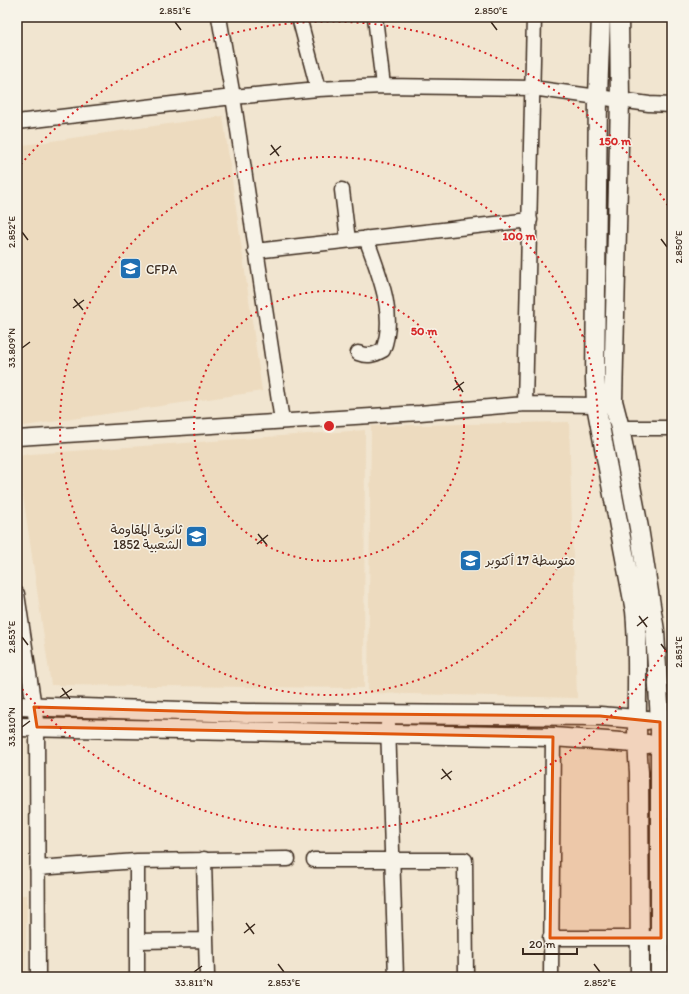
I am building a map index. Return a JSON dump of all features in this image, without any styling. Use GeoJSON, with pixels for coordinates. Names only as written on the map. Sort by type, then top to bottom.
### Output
{"type":"FeatureCollection","features":[{"type":"Feature","properties":{"kind":"street"},"geometry":{"type":"LineString","coordinates":[[219,17],[233,97],[255,252],[282,421]]}},
{"type":"Feature","properties":{"kind":"street"},"geometry":{"type":"LineString","coordinates":[[299,17],[318,89]]}},
{"type":"Feature","properties":{"kind":"street"},"geometry":{"type":"LineString","coordinates":[[376,17],[383,86]]}},
{"type":"Feature","properties":{"kind":"street"},"geometry":{"type":"LineString","coordinates":[[525,404],[534,17]]}},
{"type":"Feature","properties":{"kind":"street"},"geometry":{"type":"LineString","coordinates":[[601,17],[598,96],[595,378],[605,403],[620,428],[639,528],[655,631],[666,725],[666,938],[660,977]]}},
{"type":"Feature","properties":{"kind":"street"},"geometry":{"type":"LineString","coordinates":[[619,17],[620,100],[605,403],[638,635],[636,743],[639,772],[640,977]]}},
{"type":"Feature","properties":{"kind":"street"},"geometry":{"type":"LineString","coordinates":[[17,122],[233,97],[318,89],[383,86],[532,88],[650,104],[672,105]]}},
{"type":"Feature","properties":{"kind":"street"},"geometry":{"type":"LineString","coordinates":[[342,190],[348,240]]}},
{"type":"Feature","properties":{"kind":"street"},"geometry":{"type":"LineString","coordinates":[[255,252],[530,220]]}},
{"type":"Feature","properties":{"kind":"street"},"geometry":{"type":"LineString","coordinates":[[358,353],[365,356],[372,355],[383,350],[387,340],[384,288],[366,238]]}},
{"type":"Feature","properties":{"kind":"street"},"geometry":{"type":"LineString","coordinates":[[17,438],[420,413],[525,404],[605,403]]}},
{"type":"Feature","properties":{"kind":"street"},"geometry":{"type":"LineString","coordinates":[[620,428],[672,428]]}},
{"type":"Feature","properties":{"kind":"street"},"geometry":{"type":"LineString","coordinates":[[17,594],[25,706],[36,727],[38,977]]}},
{"type":"Feature","properties":{"kind":"street"},"geometry":{"type":"LineString","coordinates":[[25,706],[239,713],[389,713],[600,716],[637,718],[666,725]]}},
{"type":"Feature","properties":{"kind":"street"},"geometry":{"type":"LineString","coordinates":[[389,713],[388,734],[396,977]]}},
{"type":"Feature","properties":{"kind":"street"},"geometry":{"type":"LineString","coordinates":[[17,727],[553,737],[666,745]]}},
{"type":"Feature","properties":{"kind":"street"},"geometry":{"type":"LineString","coordinates":[[551,977],[550,938],[553,737]]}},
{"type":"Feature","properties":{"kind":"street"},"geometry":{"type":"LineString","coordinates":[[204,859],[207,977]]}},
{"type":"Feature","properties":{"kind":"street"},"geometry":{"type":"LineString","coordinates":[[37,868],[137,861],[288,859]]}},
{"type":"Feature","properties":{"kind":"street"},"geometry":{"type":"LineString","coordinates":[[314,860],[465,860],[466,977]]}},
{"type":"Feature","properties":{"kind":"street"},"geometry":{"type":"LineString","coordinates":[[137,861],[137,977]]}},
{"type":"Feature","properties":{"kind":"street"},"geometry":{"type":"LineString","coordinates":[[550,938],[666,938]]}},
{"type":"Feature","properties":{"kind":"street"},"geometry":{"type":"LineString","coordinates":[[137,941],[206,940]]}},
{"type":"Feature","properties":{"kind":"highlighted area"},"geometry":{"type":"Polygon","coordinates":[[[34,707],[247,713],[600,716],[660,722],[661,938],[550,938],[553,737],[37,727],[34,707]]]}},
{"type":"Feature","properties":{"kind":"shaded area","name":"CFPA"},"geometry":{"type":"Polygon","coordinates":[[[223,116],[262,391],[17,427],[17,146],[223,116]]]}},
{"type":"Feature","properties":{"kind":"shaded area","name":"متوسطة 17 أكتوبر"},"geometry":{"type":"Polygon","coordinates":[[[569,422],[577,698],[368,693],[371,426],[569,422]]]}},
{"type":"Feature","properties":{"kind":"shaded area","name":"ثانوية المقاومة الشعبية 1852"},"geometry":{"type":"Polygon","coordinates":[[[365,430],[364,688],[51,685],[17,455],[365,430]]]}},
{"type":"Feature","properties":{"kind":"shaded area"},"geometry":{"type":"Polygon","coordinates":[[[17,895],[27,895],[25,977],[17,977],[17,895]]]}},
{"type":"Feature","properties":{"kind":"place","name":"CFPA"},"geometry":{"type":"Point","coordinates":[131,269]}},
{"type":"Feature","properties":{"kind":"place","name":"ثانوية المقاومة الشعبية 1852"},"geometry":{"type":"Point","coordinates":[197,536]}},
{"type":"Feature","properties":{"kind":"place","name":"متوسطة 17 أكتوبر"},"geometry":{"type":"Point","coordinates":[471,560]}}]}
